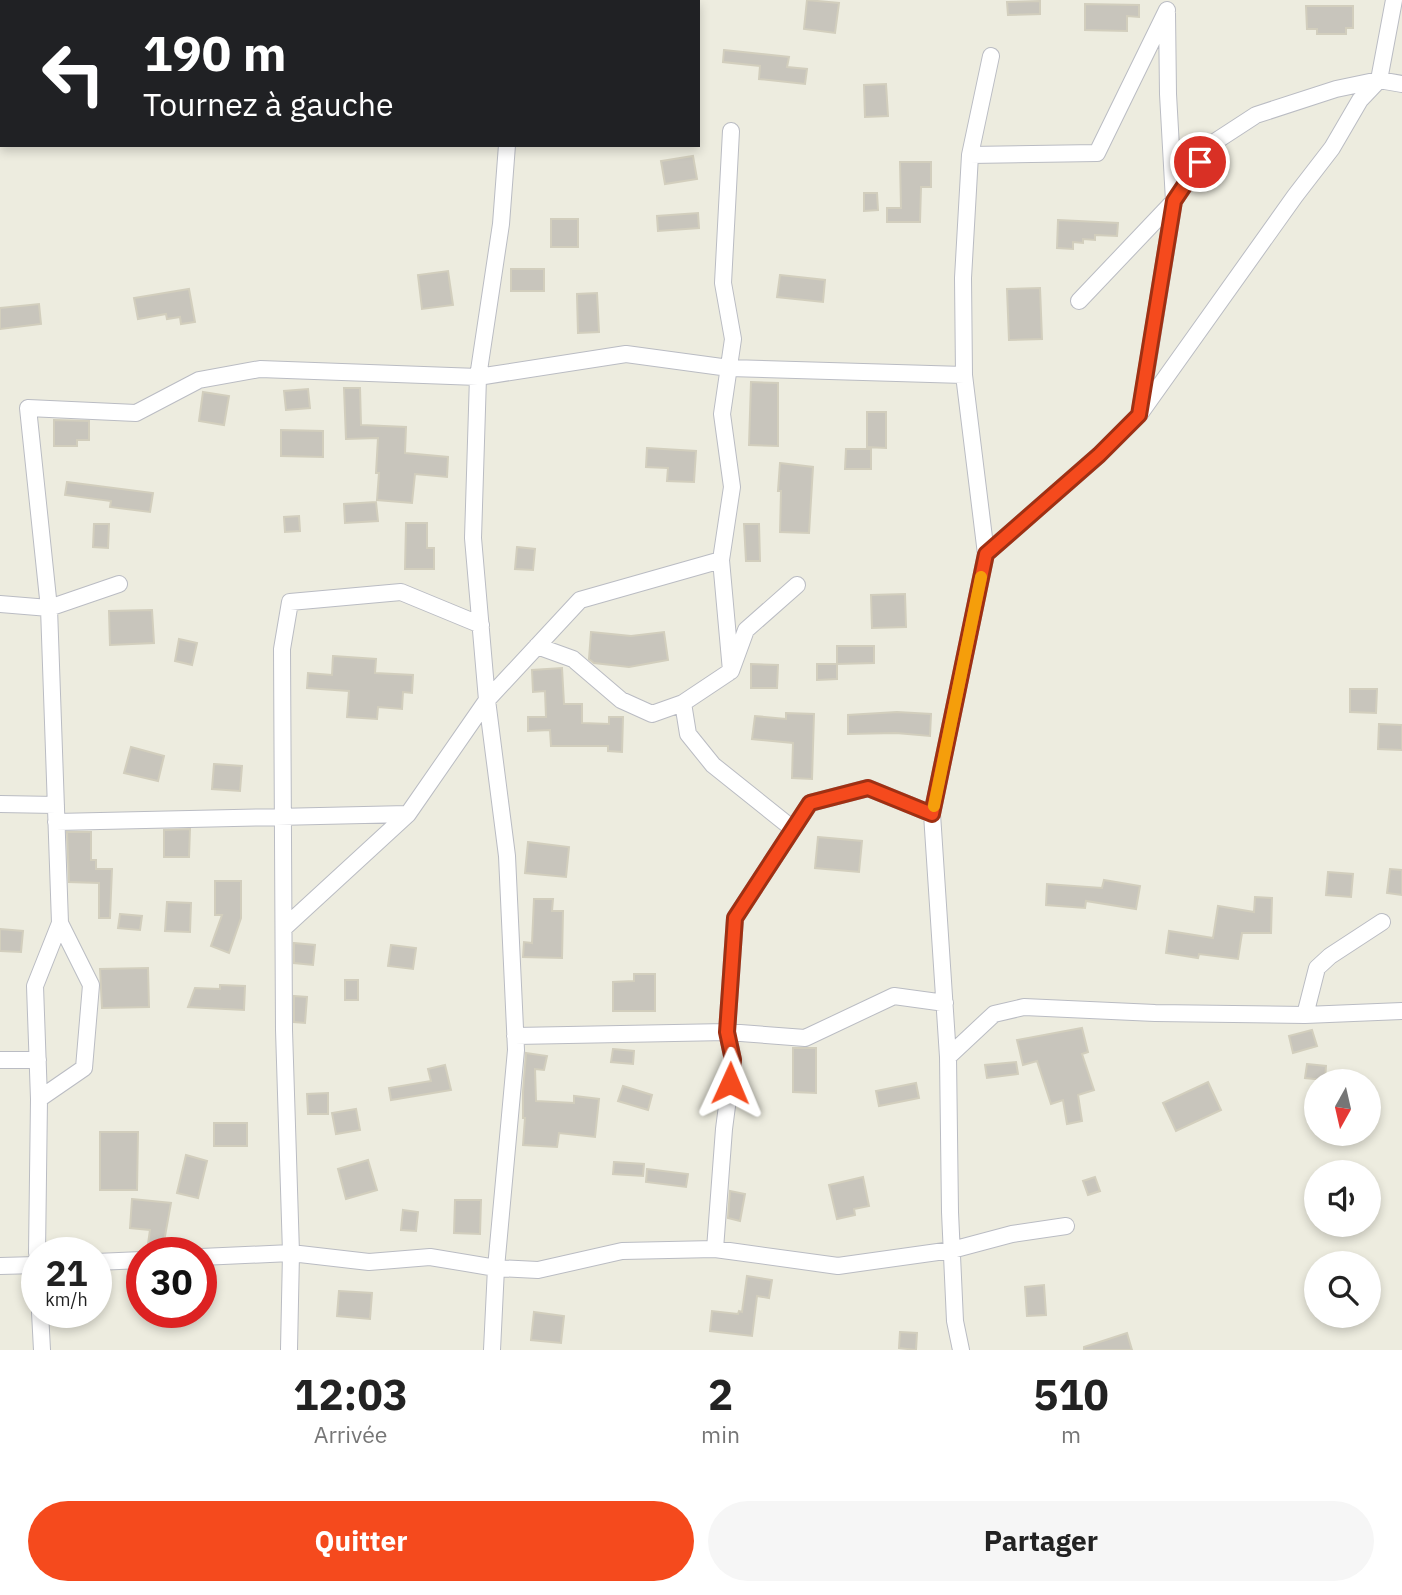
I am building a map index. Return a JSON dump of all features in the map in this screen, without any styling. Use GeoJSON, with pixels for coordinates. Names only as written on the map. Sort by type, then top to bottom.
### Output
{"type":"FeatureCollection","features":[{"type":"Feature","properties":{"kind":"street"},"geometry":{"type":"LineString","coordinates":[[986,554],[1099,455],[1139,415],[1332,148],[1360,100],[1379,80],[1394,0]]}},
{"type":"Feature","properties":{"kind":"street"},"geometry":{"type":"LineString","coordinates":[[1139,415],[1174,201],[1168,94],[1167,5]]}},
{"type":"Feature","properties":{"kind":"street"},"geometry":{"type":"LineString","coordinates":[[970,155],[1097,153],[1167,5]]}},
{"type":"Feature","properties":{"kind":"street"},"geometry":{"type":"LineString","coordinates":[[961,1350],[955,1321],[951,1250],[948,1057],[932,814],[986,554],[964,375],[963,278],[970,155],[991,56]]}},
{"type":"Feature","properties":{"kind":"street"},"geometry":{"type":"LineString","coordinates":[[1079,301],[1174,201],[1213,143],[1256,116],[1336,89],[1379,80],[1402,84]]}},
{"type":"Feature","properties":{"kind":"street"},"geometry":{"type":"LineString","coordinates":[[731,131],[723,284],[733,339],[722,414],[732,487],[721,561],[731,671]]}},
{"type":"Feature","properties":{"kind":"street"},"geometry":{"type":"LineString","coordinates":[[492,1350],[515,1036],[507,856],[488,700],[473,538],[478,377],[501,225],[507,147]]}},
{"type":"Feature","properties":{"kind":"street"},"geometry":{"type":"LineString","coordinates":[[37,1237],[39,1099],[35,986],[60,923],[49,608],[28,408],[136,413],[199,380],[260,369],[478,377],[626,354],[729,368],[964,375]]}},
{"type":"Feature","properties":{"kind":"street"},"geometry":{"type":"LineString","coordinates":[[285,928],[408,814],[488,700],[580,600],[721,561]]}},
{"type":"Feature","properties":{"kind":"street"},"geometry":{"type":"LineString","coordinates":[[0,604],[49,608],[118,584]]}},
{"type":"Feature","properties":{"kind":"street"},"geometry":{"type":"LineString","coordinates":[[537,646],[573,659],[621,700],[652,714],[683,703],[731,671],[746,630],[797,585]]}},
{"type":"Feature","properties":{"kind":"street"},"geometry":{"type":"LineString","coordinates":[[289,1350],[291,1253],[284,1030],[282,649],[290,602],[401,592],[481,625]]}},
{"type":"Feature","properties":{"kind":"street"},"geometry":{"type":"LineString","coordinates":[[683,703],[688,734],[713,765],[793,829]]}},
{"type":"Feature","properties":{"kind":"street"},"geometry":{"type":"LineString","coordinates":[[715,1249],[724,1129],[733,1060],[727,1032],[735,918],[810,803],[868,788],[932,814]]}},
{"type":"Feature","properties":{"kind":"street"},"geometry":{"type":"LineString","coordinates":[[0,804],[56,813],[408,814]]}},
{"type":"Feature","properties":{"kind":"street"},"geometry":{"type":"LineString","coordinates":[[1305,1015],[1317,968],[1330,956],[1382,922]]}},
{"type":"Feature","properties":{"kind":"street"},"geometry":{"type":"LineString","coordinates":[[39,1099],[83,1068],[91,985],[60,923]]}},
{"type":"Feature","properties":{"kind":"street"},"geometry":{"type":"LineString","coordinates":[[515,1036],[727,1032],[805,1038],[894,996],[945,1003]]}},
{"type":"Feature","properties":{"kind":"street"},"geometry":{"type":"LineString","coordinates":[[948,1057],[994,1014],[1024,1007],[1155,1013],[1305,1015],[1402,1011]]}},
{"type":"Feature","properties":{"kind":"street"},"geometry":{"type":"LineString","coordinates":[[0,1060],[38,1060]]}},
{"type":"Feature","properties":{"kind":"street"},"geometry":{"type":"LineString","coordinates":[[217,1256],[291,1253],[369,1262],[430,1257],[496,1268],[538,1270],[622,1251],[715,1249],[838,1266],[951,1250],[1013,1234],[1066,1226]]}},
{"type":"Feature","properties":{"kind":"street"},"geometry":{"type":"LineString","coordinates":[[0,1266],[21,1265]]}},
{"type":"Feature","properties":{"kind":"street"},"geometry":{"type":"LineString","coordinates":[[41,1328],[42,1350]]}},
{"type":"Feature","properties":{"kind":"building"},"geometry":{"type":"Polygon","coordinates":[[[807,0],[839,3],[835,33],[804,29],[807,0]]]}},
{"type":"Feature","properties":{"kind":"building"},"geometry":{"type":"Polygon","coordinates":[[[1040,1],[1040,14],[1008,15],[1007,2],[1040,1]]]}},
{"type":"Feature","properties":{"kind":"building"},"geometry":{"type":"Polygon","coordinates":[[[1085,4],[1139,5],[1139,17],[1127,16],[1127,31],[1085,30],[1085,4]]]}},
{"type":"Feature","properties":{"kind":"building"},"geometry":{"type":"Polygon","coordinates":[[[1306,6],[1353,6],[1353,28],[1346,28],[1346,34],[1317,34],[1317,29],[1307,29],[1306,6]]]}},
{"type":"Feature","properties":{"kind":"building"},"geometry":{"type":"Polygon","coordinates":[[[724,50],[789,57],[787,67],[807,69],[805,84],[759,79],[760,66],[723,62],[724,50]]]}},
{"type":"Feature","properties":{"kind":"building"},"geometry":{"type":"Polygon","coordinates":[[[886,84],[888,116],[865,117],[864,85],[886,84]]]}},
{"type":"Feature","properties":{"kind":"building"},"geometry":{"type":"Polygon","coordinates":[[[693,156],[697,179],[665,184],[661,161],[693,156]]]}},
{"type":"Feature","properties":{"kind":"building"},"geometry":{"type":"Polygon","coordinates":[[[900,162],[931,162],[931,187],[921,187],[920,222],[887,222],[887,208],[901,208],[900,162]]]}},
{"type":"Feature","properties":{"kind":"building"},"geometry":{"type":"Polygon","coordinates":[[[864,193],[877,193],[878,210],[864,211],[864,193]]]}},
{"type":"Feature","properties":{"kind":"building"},"geometry":{"type":"Polygon","coordinates":[[[698,213],[699,228],[658,231],[657,216],[698,213]]]}},
{"type":"Feature","properties":{"kind":"building"},"geometry":{"type":"Polygon","coordinates":[[[551,219],[578,219],[578,247],[551,247],[551,219]]]}},
{"type":"Feature","properties":{"kind":"building"},"geometry":{"type":"Polygon","coordinates":[[[1058,220],[1118,223],[1117,236],[1095,235],[1095,240],[1073,242],[1073,249],[1057,248],[1058,220]]]}},
{"type":"Feature","properties":{"kind":"building"},"geometry":{"type":"Polygon","coordinates":[[[511,269],[544,269],[544,291],[511,291],[511,269]]]}},
{"type":"Feature","properties":{"kind":"building"},"geometry":{"type":"Polygon","coordinates":[[[448,271],[453,305],[422,309],[418,275],[448,271]]]}},
{"type":"Feature","properties":{"kind":"building"},"geometry":{"type":"Polygon","coordinates":[[[780,275],[825,280],[823,302],[777,297],[780,275]]]}},
{"type":"Feature","properties":{"kind":"building"},"geometry":{"type":"Polygon","coordinates":[[[1040,288],[1042,339],[1009,340],[1007,289],[1040,288]]]}},
{"type":"Feature","properties":{"kind":"building"},"geometry":{"type":"Polygon","coordinates":[[[189,289],[195,322],[181,324],[180,317],[167,319],[166,314],[138,319],[134,298],[189,289]]]}},
{"type":"Feature","properties":{"kind":"building"},"geometry":{"type":"Polygon","coordinates":[[[597,293],[599,332],[578,333],[577,294],[597,293]]]}},
{"type":"Feature","properties":{"kind":"building"},"geometry":{"type":"Polygon","coordinates":[[[39,304],[41,324],[0,329],[0,308],[39,304]]]}},
{"type":"Feature","properties":{"kind":"building"},"geometry":{"type":"Polygon","coordinates":[[[751,382],[778,383],[778,446],[749,445],[751,382]]]}},
{"type":"Feature","properties":{"kind":"building"},"geometry":{"type":"Polygon","coordinates":[[[344,388],[360,388],[361,425],[406,427],[405,453],[448,457],[447,477],[415,474],[412,503],[377,500],[378,438],[346,439],[344,388]]]}},
{"type":"Feature","properties":{"kind":"building"},"geometry":{"type":"Polygon","coordinates":[[[308,389],[310,408],[286,410],[284,391],[308,389]]]}},
{"type":"Feature","properties":{"kind":"building"},"geometry":{"type":"Polygon","coordinates":[[[203,392],[229,396],[224,425],[199,421],[203,392]]]}},
{"type":"Feature","properties":{"kind":"building"},"geometry":{"type":"Polygon","coordinates":[[[867,412],[886,412],[886,448],[867,447],[867,412]]]}},
{"type":"Feature","properties":{"kind":"building"},"geometry":{"type":"Polygon","coordinates":[[[54,420],[89,421],[89,440],[77,440],[77,446],[54,446],[54,420]]]}},
{"type":"Feature","properties":{"kind":"building"},"geometry":{"type":"Polygon","coordinates":[[[281,430],[323,431],[323,457],[281,456],[281,430]]]}},
{"type":"Feature","properties":{"kind":"building"},"geometry":{"type":"Polygon","coordinates":[[[647,448],[696,451],[694,482],[667,481],[668,468],[646,467],[647,448]]]}},
{"type":"Feature","properties":{"kind":"building"},"geometry":{"type":"Polygon","coordinates":[[[846,449],[871,449],[871,469],[845,469],[846,449]]]}},
{"type":"Feature","properties":{"kind":"building"},"geometry":{"type":"Polygon","coordinates":[[[780,463],[813,467],[809,533],[780,532],[780,463]]]}},
{"type":"Feature","properties":{"kind":"building"},"geometry":{"type":"Polygon","coordinates":[[[67,482],[153,493],[150,512],[110,507],[111,501],[65,495],[67,482]]]}},
{"type":"Feature","properties":{"kind":"building"},"geometry":{"type":"Polygon","coordinates":[[[376,502],[378,521],[345,523],[344,504],[376,502]]]}},
{"type":"Feature","properties":{"kind":"building"},"geometry":{"type":"Polygon","coordinates":[[[299,516],[300,531],[285,532],[284,517],[299,516]]]}},
{"type":"Feature","properties":{"kind":"building"},"geometry":{"type":"Polygon","coordinates":[[[406,523],[427,523],[427,548],[434,548],[434,569],[405,569],[406,523]]]}},
{"type":"Feature","properties":{"kind":"building"},"geometry":{"type":"Polygon","coordinates":[[[94,524],[109,524],[108,548],[93,547],[94,524]]]}},
{"type":"Feature","properties":{"kind":"building"},"geometry":{"type":"Polygon","coordinates":[[[744,524],[759,524],[760,561],[746,561],[744,524]]]}},
{"type":"Feature","properties":{"kind":"building"},"geometry":{"type":"Polygon","coordinates":[[[517,547],[535,549],[533,570],[515,569],[517,547]]]}},
{"type":"Feature","properties":{"kind":"building"},"geometry":{"type":"Polygon","coordinates":[[[905,594],[906,627],[872,628],[871,595],[905,594]]]}},
{"type":"Feature","properties":{"kind":"building"},"geometry":{"type":"Polygon","coordinates":[[[152,610],[154,643],[110,645],[109,611],[152,610]]]}},
{"type":"Feature","properties":{"kind":"building"},"geometry":{"type":"Polygon","coordinates":[[[591,632],[631,636],[664,632],[668,660],[629,667],[594,663],[589,659],[591,632]]]}},
{"type":"Feature","properties":{"kind":"building"},"geometry":{"type":"Polygon","coordinates":[[[179,639],[197,643],[192,665],[175,661],[179,639]]]}},
{"type":"Feature","properties":{"kind":"building"},"geometry":{"type":"Polygon","coordinates":[[[837,646],[874,646],[874,663],[837,664],[837,646]]]}},
{"type":"Feature","properties":{"kind":"building"},"geometry":{"type":"Polygon","coordinates":[[[333,656],[376,659],[375,673],[413,675],[412,693],[403,692],[402,709],[378,707],[377,719],[347,717],[349,691],[307,688],[308,673],[332,675],[333,656]]]}},
{"type":"Feature","properties":{"kind":"building"},"geometry":{"type":"Polygon","coordinates":[[[751,664],[778,665],[777,688],[751,688],[751,664]]]}},
{"type":"Feature","properties":{"kind":"building"},"geometry":{"type":"Polygon","coordinates":[[[817,664],[837,664],[837,679],[817,680],[817,664]]]}},
{"type":"Feature","properties":{"kind":"building"},"geometry":{"type":"Polygon","coordinates":[[[562,668],[564,704],[582,704],[582,723],[609,724],[609,717],[623,717],[622,752],[608,751],[608,746],[551,746],[550,730],[528,731],[528,717],[546,717],[545,691],[533,692],[532,670],[562,668]]]}},
{"type":"Feature","properties":{"kind":"building"},"geometry":{"type":"Polygon","coordinates":[[[1350,689],[1377,689],[1376,713],[1350,712],[1350,689]]]}},
{"type":"Feature","properties":{"kind":"building"},"geometry":{"type":"Polygon","coordinates":[[[897,712],[931,714],[930,736],[896,733],[848,734],[848,715],[897,712]]]}},
{"type":"Feature","properties":{"kind":"building"},"geometry":{"type":"Polygon","coordinates":[[[786,713],[814,714],[812,779],[792,778],[793,743],[752,739],[755,716],[786,719],[786,713]]]}},
{"type":"Feature","properties":{"kind":"building"},"geometry":{"type":"Polygon","coordinates":[[[1379,724],[1402,725],[1402,750],[1378,749],[1379,724]]]}},
{"type":"Feature","properties":{"kind":"building"},"geometry":{"type":"Polygon","coordinates":[[[131,747],[164,756],[158,781],[124,773],[131,747]]]}},
{"type":"Feature","properties":{"kind":"building"},"geometry":{"type":"Polygon","coordinates":[[[214,764],[242,766],[240,791],[212,789],[214,764]]]}},
{"type":"Feature","properties":{"kind":"building"},"geometry":{"type":"Polygon","coordinates":[[[190,829],[189,857],[164,857],[164,830],[190,829]]]}},
{"type":"Feature","properties":{"kind":"building"},"geometry":{"type":"Polygon","coordinates":[[[67,832],[91,832],[91,860],[96,860],[96,869],[112,869],[110,918],[99,918],[99,883],[69,882],[67,832]]]}},
{"type":"Feature","properties":{"kind":"building"},"geometry":{"type":"Polygon","coordinates":[[[818,837],[862,841],[859,872],[815,868],[818,837]]]}},
{"type":"Feature","properties":{"kind":"building"},"geometry":{"type":"Polygon","coordinates":[[[528,842],[569,847],[566,877],[525,873],[528,842]]]}},
{"type":"Feature","properties":{"kind":"building"},"geometry":{"type":"Polygon","coordinates":[[[1390,869],[1402,870],[1402,895],[1387,893],[1390,869]]]}},
{"type":"Feature","properties":{"kind":"building"},"geometry":{"type":"Polygon","coordinates":[[[1328,872],[1353,874],[1351,897],[1326,895],[1328,872]]]}},
{"type":"Feature","properties":{"kind":"building"},"geometry":{"type":"Polygon","coordinates":[[[1104,880],[1140,886],[1136,909],[1086,901],[1085,908],[1046,905],[1047,884],[1102,888],[1104,880]]]}},
{"type":"Feature","properties":{"kind":"building"},"geometry":{"type":"Polygon","coordinates":[[[215,881],[241,881],[241,918],[229,953],[211,946],[222,915],[215,915],[215,881]]]}},
{"type":"Feature","properties":{"kind":"building"},"geometry":{"type":"Polygon","coordinates":[[[1255,897],[1272,898],[1271,933],[1242,933],[1238,959],[1199,954],[1198,958],[1166,953],[1169,931],[1213,938],[1218,906],[1254,912],[1255,897]]]}},
{"type":"Feature","properties":{"kind":"building"},"geometry":{"type":"Polygon","coordinates":[[[534,899],[553,899],[552,911],[563,911],[562,958],[523,957],[524,942],[532,943],[534,899]]]}},
{"type":"Feature","properties":{"kind":"building"},"geometry":{"type":"Polygon","coordinates":[[[167,902],[191,903],[190,932],[165,931],[167,902]]]}},
{"type":"Feature","properties":{"kind":"building"},"geometry":{"type":"Polygon","coordinates":[[[120,914],[142,916],[140,930],[118,928],[120,914]]]}},
{"type":"Feature","properties":{"kind":"building"},"geometry":{"type":"Polygon","coordinates":[[[0,929],[23,931],[21,952],[0,951],[0,929]]]}},
{"type":"Feature","properties":{"kind":"building"},"geometry":{"type":"Polygon","coordinates":[[[294,943],[315,945],[313,965],[294,963],[294,943]]]}},
{"type":"Feature","properties":{"kind":"building"},"geometry":{"type":"Polygon","coordinates":[[[391,945],[416,948],[413,969],[388,966],[391,945]]]}},
{"type":"Feature","properties":{"kind":"building"},"geometry":{"type":"Polygon","coordinates":[[[148,968],[149,1007],[102,1008],[100,969],[148,968]]]}},
{"type":"Feature","properties":{"kind":"building"},"geometry":{"type":"Polygon","coordinates":[[[634,974],[655,974],[655,1011],[613,1011],[613,982],[634,981],[634,974]]]}},
{"type":"Feature","properties":{"kind":"building"},"geometry":{"type":"Polygon","coordinates":[[[345,980],[358,980],[358,1000],[345,1000],[345,980]]]}},
{"type":"Feature","properties":{"kind":"building"},"geometry":{"type":"Polygon","coordinates":[[[220,985],[245,986],[244,1010],[188,1007],[195,988],[220,989],[220,985]]]}},
{"type":"Feature","properties":{"kind":"building"},"geometry":{"type":"Polygon","coordinates":[[[294,996],[307,997],[305,1023],[294,1022],[294,996]]]}},
{"type":"Feature","properties":{"kind":"building"},"geometry":{"type":"Polygon","coordinates":[[[1082,1028],[1088,1052],[1082,1054],[1094,1090],[1078,1095],[1082,1121],[1067,1124],[1063,1100],[1051,1104],[1037,1061],[1023,1065],[1017,1040],[1082,1028]]]}},
{"type":"Feature","properties":{"kind":"building"},"geometry":{"type":"Polygon","coordinates":[[[1312,1030],[1317,1046],[1293,1053],[1289,1036],[1312,1030]]]}},
{"type":"Feature","properties":{"kind":"building"},"geometry":{"type":"Polygon","coordinates":[[[793,1048],[816,1048],[816,1093],[793,1092],[793,1048]]]}},
{"type":"Feature","properties":{"kind":"building"},"geometry":{"type":"Polygon","coordinates":[[[613,1049],[634,1051],[633,1064],[611,1062],[613,1049]]]}},
{"type":"Feature","properties":{"kind":"building"},"geometry":{"type":"Polygon","coordinates":[[[526,1053],[547,1056],[544,1070],[535,1069],[536,1101],[574,1103],[574,1096],[599,1099],[595,1137],[559,1133],[557,1147],[523,1145],[526,1053]]]}},
{"type":"Feature","properties":{"kind":"building"},"geometry":{"type":"Polygon","coordinates":[[[1016,1062],[1018,1074],[987,1078],[985,1065],[1016,1062]]]}},
{"type":"Feature","properties":{"kind":"building"},"geometry":{"type":"Polygon","coordinates":[[[1307,1064],[1326,1066],[1326,1069],[1306,1069],[1307,1064]]]}},
{"type":"Feature","properties":{"kind":"building"},"geometry":{"type":"Polygon","coordinates":[[[445,1065],[451,1090],[391,1100],[389,1088],[431,1081],[428,1069],[445,1065]]]}},
{"type":"Feature","properties":{"kind":"building"},"geometry":{"type":"Polygon","coordinates":[[[1208,1082],[1221,1110],[1176,1131],[1163,1103],[1208,1082]]]}},
{"type":"Feature","properties":{"kind":"building"},"geometry":{"type":"Polygon","coordinates":[[[916,1083],[919,1098],[879,1106],[876,1091],[916,1083]]]}},
{"type":"Feature","properties":{"kind":"building"},"geometry":{"type":"Polygon","coordinates":[[[623,1086],[652,1095],[648,1110],[618,1101],[623,1086]]]}},
{"type":"Feature","properties":{"kind":"building"},"geometry":{"type":"Polygon","coordinates":[[[328,1093],[328,1114],[308,1114],[307,1094],[328,1093]]]}},
{"type":"Feature","properties":{"kind":"building"},"geometry":{"type":"Polygon","coordinates":[[[356,1109],[360,1130],[336,1134],[332,1113],[356,1109]]]}},
{"type":"Feature","properties":{"kind":"building"},"geometry":{"type":"Polygon","coordinates":[[[214,1123],[247,1123],[247,1146],[214,1146],[214,1123]]]}},
{"type":"Feature","properties":{"kind":"building"},"geometry":{"type":"Polygon","coordinates":[[[100,1132],[138,1132],[137,1190],[100,1190],[100,1132]]]}},
{"type":"Feature","properties":{"kind":"building"},"geometry":{"type":"Polygon","coordinates":[[[186,1155],[207,1161],[198,1198],[177,1193],[186,1155]]]}},
{"type":"Feature","properties":{"kind":"building"},"geometry":{"type":"Polygon","coordinates":[[[368,1160],[377,1190],[346,1199],[338,1169],[368,1160]]]}},
{"type":"Feature","properties":{"kind":"building"},"geometry":{"type":"Polygon","coordinates":[[[614,1162],[644,1164],[643,1176],[613,1174],[614,1162]]]}},
{"type":"Feature","properties":{"kind":"building"},"geometry":{"type":"Polygon","coordinates":[[[647,1169],[688,1174],[686,1187],[646,1182],[647,1169]]]}},
{"type":"Feature","properties":{"kind":"building"},"geometry":{"type":"Polygon","coordinates":[[[863,1177],[869,1206],[854,1209],[855,1215],[837,1219],[829,1185],[863,1177]]]}},
{"type":"Feature","properties":{"kind":"building"},"geometry":{"type":"Polygon","coordinates":[[[1095,1177],[1100,1191],[1088,1195],[1083,1181],[1095,1177]]]}},
{"type":"Feature","properties":{"kind":"building"},"geometry":{"type":"Polygon","coordinates":[[[730,1191],[745,1194],[740,1221],[728,1218],[730,1191]]]}},
{"type":"Feature","properties":{"kind":"building"},"geometry":{"type":"Polygon","coordinates":[[[132,1199],[171,1203],[165,1237],[149,1237],[150,1230],[130,1228],[132,1199]]]}},
{"type":"Feature","properties":{"kind":"building"},"geometry":{"type":"Polygon","coordinates":[[[455,1200],[481,1200],[480,1234],[454,1233],[455,1200]]]}},
{"type":"Feature","properties":{"kind":"building"},"geometry":{"type":"Polygon","coordinates":[[[403,1210],[418,1212],[416,1231],[401,1230],[403,1210]]]}},
{"type":"Feature","properties":{"kind":"building"},"geometry":{"type":"Polygon","coordinates":[[[747,1276],[772,1280],[769,1298],[757,1296],[752,1336],[710,1331],[712,1311],[738,1314],[739,1311],[742,1312],[747,1276]]]}},
{"type":"Feature","properties":{"kind":"building"},"geometry":{"type":"Polygon","coordinates":[[[1044,1285],[1046,1315],[1027,1316],[1025,1287],[1044,1285]]]}},
{"type":"Feature","properties":{"kind":"building"},"geometry":{"type":"Polygon","coordinates":[[[339,1291],[372,1293],[370,1319],[337,1316],[339,1291]]]}},
{"type":"Feature","properties":{"kind":"building"},"geometry":{"type":"Polygon","coordinates":[[[534,1312],[564,1316],[561,1343],[531,1340],[534,1312]]]}},
{"type":"Feature","properties":{"kind":"building"},"geometry":{"type":"Polygon","coordinates":[[[900,1332],[917,1333],[916,1350],[899,1348],[900,1332]]]}},
{"type":"Feature","properties":{"kind":"building"},"geometry":{"type":"Polygon","coordinates":[[[1127,1333],[1132,1350],[1084,1350],[1084,1347],[1127,1333]]]}},
{"type":"Feature","properties":{"kind":"slow traffic"},"geometry":{"type":"LineString","coordinates":[[934,806],[981,577]]}},
{"type":"Feature","properties":{"kind":"route"},"geometry":{"type":"LineString","coordinates":[[730,1083],[733,1060],[727,1032],[735,918],[810,803],[868,788],[932,814],[986,554],[1099,455],[1139,415],[1174,201],[1200,162]]}}]}
